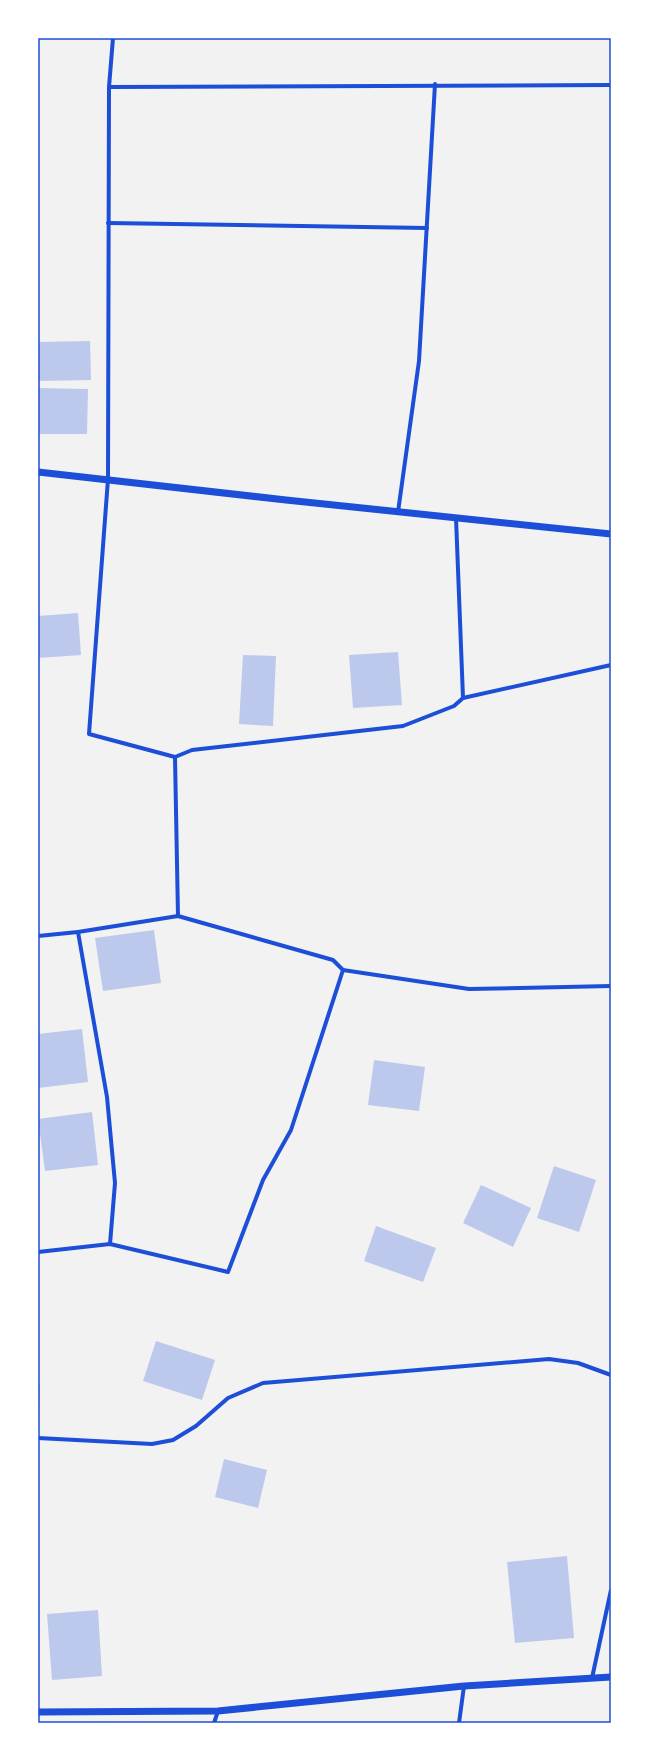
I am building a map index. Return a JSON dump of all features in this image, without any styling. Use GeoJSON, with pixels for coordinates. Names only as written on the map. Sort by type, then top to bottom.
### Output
{"type":"FeatureCollection","features":[{"type":"Feature","properties":{"kind":"street"},"geometry":{"type":"LineString","coordinates":[[113,38],[109,86],[108,479],[89,734],[175,757],[192,750],[403,726],[454,706],[463,698],[611,665]]}},
{"type":"Feature","properties":{"kind":"street"},"geometry":{"type":"LineString","coordinates":[[109,86],[435,84],[611,85]]}},
{"type":"Feature","properties":{"kind":"street"},"geometry":{"type":"LineString","coordinates":[[398,512],[419,362],[435,84]]}},
{"type":"Feature","properties":{"kind":"street"},"geometry":{"type":"LineString","coordinates":[[108,223],[427,228]]}},
{"type":"Feature","properties":{"kind":"street"},"geometry":{"type":"LineString","coordinates":[[38,472],[611,534]]}},
{"type":"Feature","properties":{"kind":"street"},"geometry":{"type":"LineString","coordinates":[[456,518],[463,698]]}},
{"type":"Feature","properties":{"kind":"street"},"geometry":{"type":"LineString","coordinates":[[175,757],[178,916]]}},
{"type":"Feature","properties":{"kind":"street"},"geometry":{"type":"LineString","coordinates":[[38,936],[78,932],[178,916],[333,960],[343,970],[469,989],[611,986]]}},
{"type":"Feature","properties":{"kind":"street"},"geometry":{"type":"LineString","coordinates":[[78,932],[107,1097],[115,1183],[110,1244]]}},
{"type":"Feature","properties":{"kind":"street"},"geometry":{"type":"LineString","coordinates":[[38,1252],[110,1244],[228,1272],[263,1180],[291,1130],[343,970]]}},
{"type":"Feature","properties":{"kind":"street"},"geometry":{"type":"LineString","coordinates":[[38,1438],[152,1444],[173,1440],[196,1426],[228,1398],[263,1383],[549,1359],[578,1363],[611,1375]]}},
{"type":"Feature","properties":{"kind":"street"},"geometry":{"type":"LineString","coordinates":[[592,1678],[611,1590]]}},
{"type":"Feature","properties":{"kind":"street"},"geometry":{"type":"LineString","coordinates":[[38,1712],[218,1711],[464,1686],[611,1677]]}},
{"type":"Feature","properties":{"kind":"street"},"geometry":{"type":"LineString","coordinates":[[459,1723],[464,1686]]}},
{"type":"Feature","properties":{"kind":"street"},"geometry":{"type":"LineString","coordinates":[[214,1723],[218,1711]]}},
{"type":"Feature","properties":{"kind":"building"},"geometry":{"type":"Polygon","coordinates":[[[90,341],[91,380],[38,381],[38,342],[90,341]]]}},
{"type":"Feature","properties":{"kind":"building"},"geometry":{"type":"Polygon","coordinates":[[[38,388],[88,389],[87,434],[38,434],[38,388]]]}},
{"type":"Feature","properties":{"kind":"building"},"geometry":{"type":"Polygon","coordinates":[[[78,613],[81,655],[38,658],[38,616],[78,613]]]}},
{"type":"Feature","properties":{"kind":"building"},"geometry":{"type":"Polygon","coordinates":[[[398,652],[402,705],[353,708],[349,655],[398,652]]]}},
{"type":"Feature","properties":{"kind":"building"},"geometry":{"type":"Polygon","coordinates":[[[243,655],[276,656],[273,726],[239,724],[243,655]]]}},
{"type":"Feature","properties":{"kind":"building"},"geometry":{"type":"Polygon","coordinates":[[[154,930],[161,983],[103,991],[95,938],[154,930]]]}},
{"type":"Feature","properties":{"kind":"building"},"geometry":{"type":"Polygon","coordinates":[[[82,1029],[88,1082],[38,1088],[38,1034],[82,1029]]]}},
{"type":"Feature","properties":{"kind":"building"},"geometry":{"type":"Polygon","coordinates":[[[374,1060],[425,1067],[419,1111],[368,1105],[374,1060]]]}},
{"type":"Feature","properties":{"kind":"building"},"geometry":{"type":"Polygon","coordinates":[[[92,1112],[98,1165],[45,1171],[38,1119],[92,1112]]]}},
{"type":"Feature","properties":{"kind":"building"},"geometry":{"type":"Polygon","coordinates":[[[554,1166],[596,1180],[579,1232],[537,1218],[554,1166]]]}},
{"type":"Feature","properties":{"kind":"building"},"geometry":{"type":"Polygon","coordinates":[[[481,1185],[531,1208],[513,1247],[463,1223],[481,1185]]]}},
{"type":"Feature","properties":{"kind":"building"},"geometry":{"type":"Polygon","coordinates":[[[376,1226],[436,1248],[423,1282],[364,1261],[376,1226]]]}},
{"type":"Feature","properties":{"kind":"building"},"geometry":{"type":"Polygon","coordinates":[[[156,1341],[215,1360],[202,1400],[143,1381],[156,1341]]]}},
{"type":"Feature","properties":{"kind":"building"},"geometry":{"type":"Polygon","coordinates":[[[38,1384],[40,1384],[39,1415],[38,1415],[38,1384]]]}},
{"type":"Feature","properties":{"kind":"building"},"geometry":{"type":"Polygon","coordinates":[[[224,1459],[267,1470],[258,1508],[215,1497],[224,1459]]]}},
{"type":"Feature","properties":{"kind":"building"},"geometry":{"type":"Polygon","coordinates":[[[567,1556],[574,1638],[515,1643],[507,1562],[567,1556]]]}},
{"type":"Feature","properties":{"kind":"building"},"geometry":{"type":"Polygon","coordinates":[[[98,1610],[102,1676],[52,1680],[47,1614],[98,1610]]]}}]}
